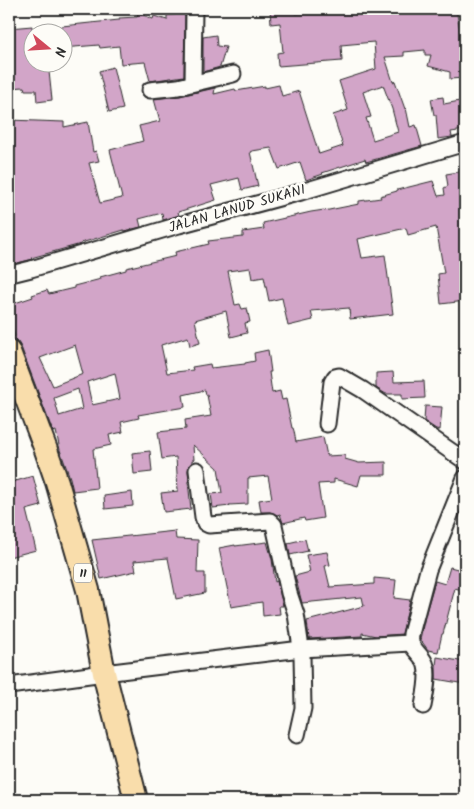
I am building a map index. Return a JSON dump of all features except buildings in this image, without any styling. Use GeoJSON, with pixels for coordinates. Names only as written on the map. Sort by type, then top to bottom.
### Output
{"type":"FeatureCollection","features":[{"type":"Feature","properties":{"kind":"highway","name":"11"},"geometry":{"type":"LineString","coordinates":[[9,352],[57,482],[88,590],[104,673],[136,800]]}},
{"type":"Feature","properties":{"kind":"street"},"geometry":{"type":"LineString","coordinates":[[193,83],[194,9]]}},
{"type":"Feature","properties":{"kind":"street"},"geometry":{"type":"LineString","coordinates":[[150,90],[178,87],[233,74]]}},
{"type":"Feature","properties":{"kind":"street","name":"JALAN LANUD SUKANI"},"geometry":{"type":"LineString","coordinates":[[11,275],[465,143]]}},
{"type":"Feature","properties":{"kind":"street"},"geometry":{"type":"LineString","coordinates":[[327,424],[332,382],[335,377],[339,376],[363,390],[465,461]]}},
{"type":"Feature","properties":{"kind":"street"},"geometry":{"type":"LineString","coordinates":[[197,470],[205,523],[209,525],[270,521],[274,525],[289,593],[296,614],[301,649],[303,708],[297,735]]}},
{"type":"Feature","properties":{"kind":"street"},"geometry":{"type":"LineString","coordinates":[[423,706],[427,682],[427,666],[411,643],[412,634],[428,570],[465,478]]}},
{"type":"Feature","properties":{"kind":"street"},"geometry":{"type":"LineString","coordinates":[[9,686],[301,649],[411,643]]}}]}
